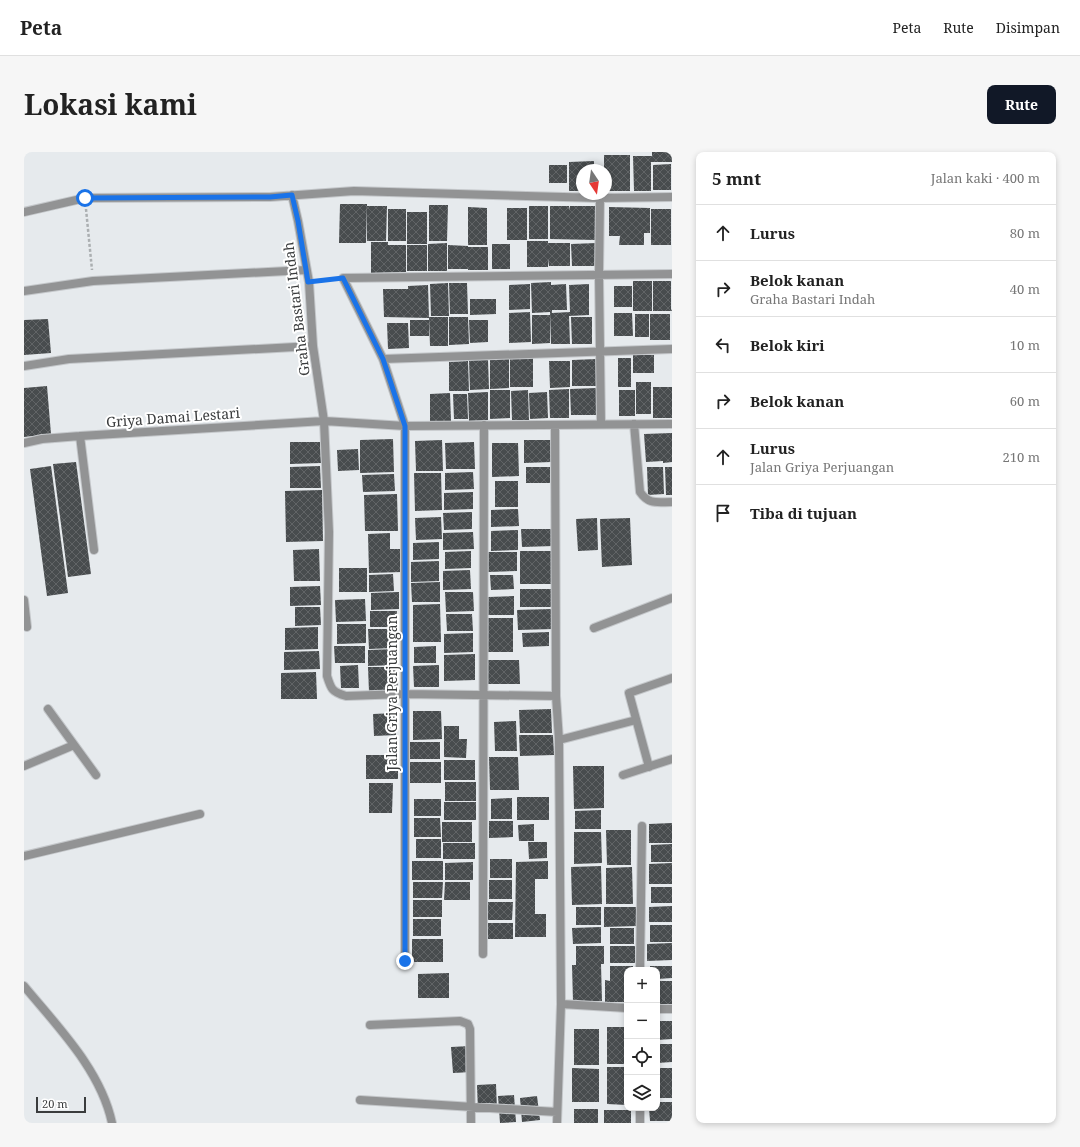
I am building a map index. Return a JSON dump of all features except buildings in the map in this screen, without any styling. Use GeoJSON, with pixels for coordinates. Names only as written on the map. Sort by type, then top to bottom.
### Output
{"type":"FeatureCollection","features":[{"type":"Feature","properties":{"kind":"street"},"geometry":{"type":"LineString","coordinates":[[24,212],[85,198],[270,197],[354,191],[576,197]]}},
{"type":"Feature","properties":{"kind":"street","name":"Graha Bastari Indah"},"geometry":{"type":"LineString","coordinates":[[292,195],[308,282],[313,346],[324,421],[328,532],[327,676],[331,688],[334,691],[346,696],[404,694],[556,696]]}},
{"type":"Feature","properties":{"kind":"street"},"geometry":{"type":"LineString","coordinates":[[612,198],[672,197]]}},
{"type":"Feature","properties":{"kind":"street"},"geometry":{"type":"LineString","coordinates":[[600,200],[599,275],[601,424]]}},
{"type":"Feature","properties":{"kind":"street"},"geometry":{"type":"LineString","coordinates":[[24,291],[93,281],[306,270]]}},
{"type":"Feature","properties":{"kind":"street"},"geometry":{"type":"LineString","coordinates":[[343,278],[672,274]]}},
{"type":"Feature","properties":{"kind":"street","name":"Jalan Griya Perjuangan"},"geometry":{"type":"LineString","coordinates":[[343,278],[383,359],[405,426],[405,961]]}},
{"type":"Feature","properties":{"kind":"street"},"geometry":{"type":"LineString","coordinates":[[24,366],[69,359],[313,346]]}},
{"type":"Feature","properties":{"kind":"street"},"geometry":{"type":"LineString","coordinates":[[383,359],[600,350],[672,349]]}},
{"type":"Feature","properties":{"kind":"street","name":"Griya Damai Lestari"},"geometry":{"type":"LineString","coordinates":[[24,443],[42,439],[80,436],[324,421],[405,426],[672,424]]}},
{"type":"Feature","properties":{"kind":"street"},"geometry":{"type":"LineString","coordinates":[[634,424],[640,492],[645,499],[652,502],[672,502]]}},
{"type":"Feature","properties":{"kind":"street"},"geometry":{"type":"LineString","coordinates":[[483,954],[484,425]]}},
{"type":"Feature","properties":{"kind":"street"},"geometry":{"type":"LineString","coordinates":[[555,425],[556,696],[559,740],[561,1004],[557,1123]]}},
{"type":"Feature","properties":{"kind":"street"},"geometry":{"type":"LineString","coordinates":[[80,436],[94,550]]}},
{"type":"Feature","properties":{"kind":"street"},"geometry":{"type":"LineString","coordinates":[[594,628],[672,598]]}},
{"type":"Feature","properties":{"kind":"street"},"geometry":{"type":"LineString","coordinates":[[24,600],[27,627]]}},
{"type":"Feature","properties":{"kind":"street"},"geometry":{"type":"LineString","coordinates":[[649,767],[629,692],[672,678]]}},
{"type":"Feature","properties":{"kind":"street"},"geometry":{"type":"LineString","coordinates":[[48,709],[96,775]]}},
{"type":"Feature","properties":{"kind":"street"},"geometry":{"type":"LineString","coordinates":[[559,740],[636,720]]}},
{"type":"Feature","properties":{"kind":"street"},"geometry":{"type":"LineString","coordinates":[[24,766],[74,745]]}},
{"type":"Feature","properties":{"kind":"street"},"geometry":{"type":"LineString","coordinates":[[623,775],[672,760]]}},
{"type":"Feature","properties":{"kind":"street"},"geometry":{"type":"LineString","coordinates":[[24,856],[200,814]]}},
{"type":"Feature","properties":{"kind":"street"},"geometry":{"type":"LineString","coordinates":[[640,967],[642,826]]}},
{"type":"Feature","properties":{"kind":"street"},"geometry":{"type":"LineString","coordinates":[[24,986],[82,1057],[104,1096],[112,1123]]}},
{"type":"Feature","properties":{"kind":"street"},"geometry":{"type":"LineString","coordinates":[[561,1004],[624,1008]]}},
{"type":"Feature","properties":{"kind":"street"},"geometry":{"type":"LineString","coordinates":[[660,1009],[672,1009]]}},
{"type":"Feature","properties":{"kind":"street"},"geometry":{"type":"LineString","coordinates":[[370,1025],[460,1021],[468,1024],[470,1029],[470,1123]]}},
{"type":"Feature","properties":{"kind":"street"},"geometry":{"type":"LineString","coordinates":[[360,1100],[557,1112]]}},
{"type":"Feature","properties":{"kind":"street"},"geometry":{"type":"LineString","coordinates":[[640,1111],[640,1123]]}},
{"type":"Feature","properties":{"kind":"path"},"geometry":{"type":"LineString","coordinates":[[85,198],[93,281]]}},
{"type":"Feature","properties":{"kind":"path"},"geometry":{"type":"LineString","coordinates":[[308,282],[343,278]]}},
{"type":"Feature","properties":{"kind":"route"},"geometry":{"type":"LineString","coordinates":[[85,198],[270,197],[292,195],[308,282],[343,278],[383,359],[405,426],[405,961]]}}]}
